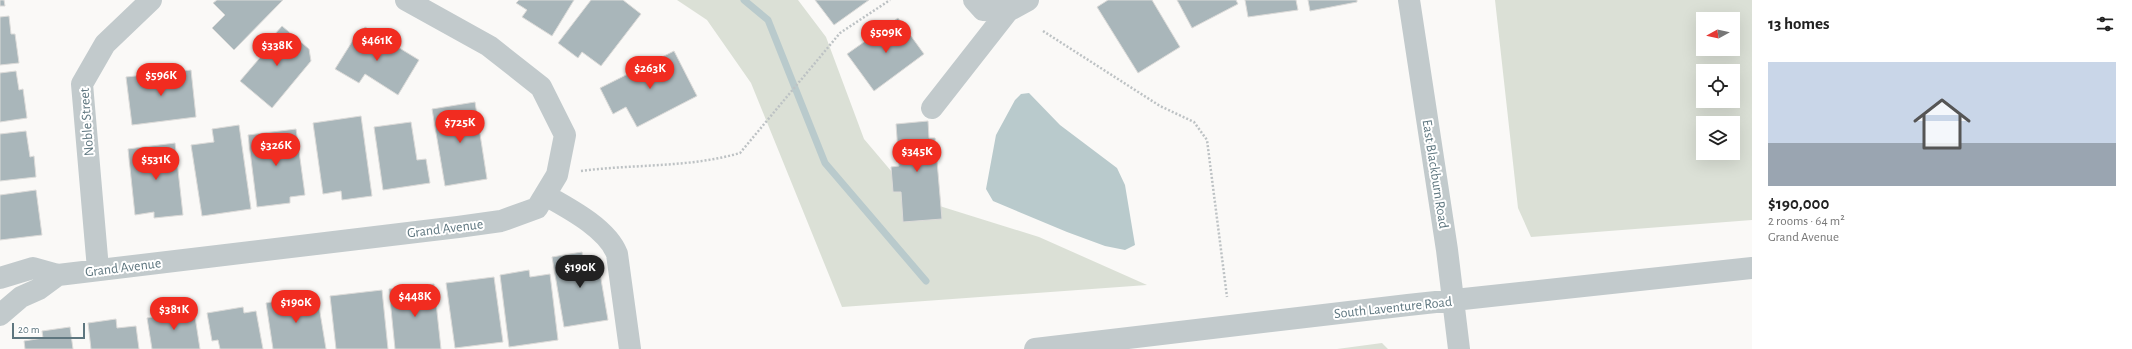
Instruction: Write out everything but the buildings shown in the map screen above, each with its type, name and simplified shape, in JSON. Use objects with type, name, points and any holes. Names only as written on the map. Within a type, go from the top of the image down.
[{"type":"street","name":"Noble Street","points":[[98,269],[82,84],[105,44],[151,0]]},
{"type":"street","name":"Grand Avenue","points":[[0,278],[33,268],[58,275],[501,221],[537,208],[556,175],[565,135],[541,87],[489,46],[406,0]]},
{"type":"street","points":[[974,0],[983,10],[1008,11]]},
{"type":"street","points":[[932,108],[1008,11],[1028,0]]},
{"type":"street","name":"East Blackburn Road","points":[[1409,0],[1454,300],[1459,349]]},
{"type":"street","points":[[545,195],[563,205],[605,234],[614,247],[617,254],[630,349]]},
{"type":"street","name":"South Laventure Road","points":[[1035,349],[1454,300],[1752,268]]},
{"type":"street","name":"Grand Avenue","points":[[0,315],[21,297],[40,289],[58,275]]},
{"type":"path","points":[[578,171],[611,167],[715,160],[740,153],[840,33],[890,0]]},
{"type":"path","points":[[1043,31],[1160,106],[1194,122],[1207,140],[1227,298]]},
{"type":"shaded area","points":[[677,0],[798,0],[826,37],[864,139],[914,198],[1039,237],[1147,285],[842,307],[751,83],[707,20]]},
{"type":"shaded area","points":[[1495,0],[1752,0],[1752,220],[1531,237],[1518,208]]},
{"type":"shaded area","points":[[1029,93],[1060,125],[1117,168],[1125,185],[1135,245],[1125,250],[1105,246],[993,201],[986,189],[996,135],[1015,100],[1021,94]]},
{"type":"shaded area","points":[[1382,343],[1388,349],[1337,349]]},
{"type":"waterway","points":[[744,0],[768,20],[825,163],[926,281]]}]
